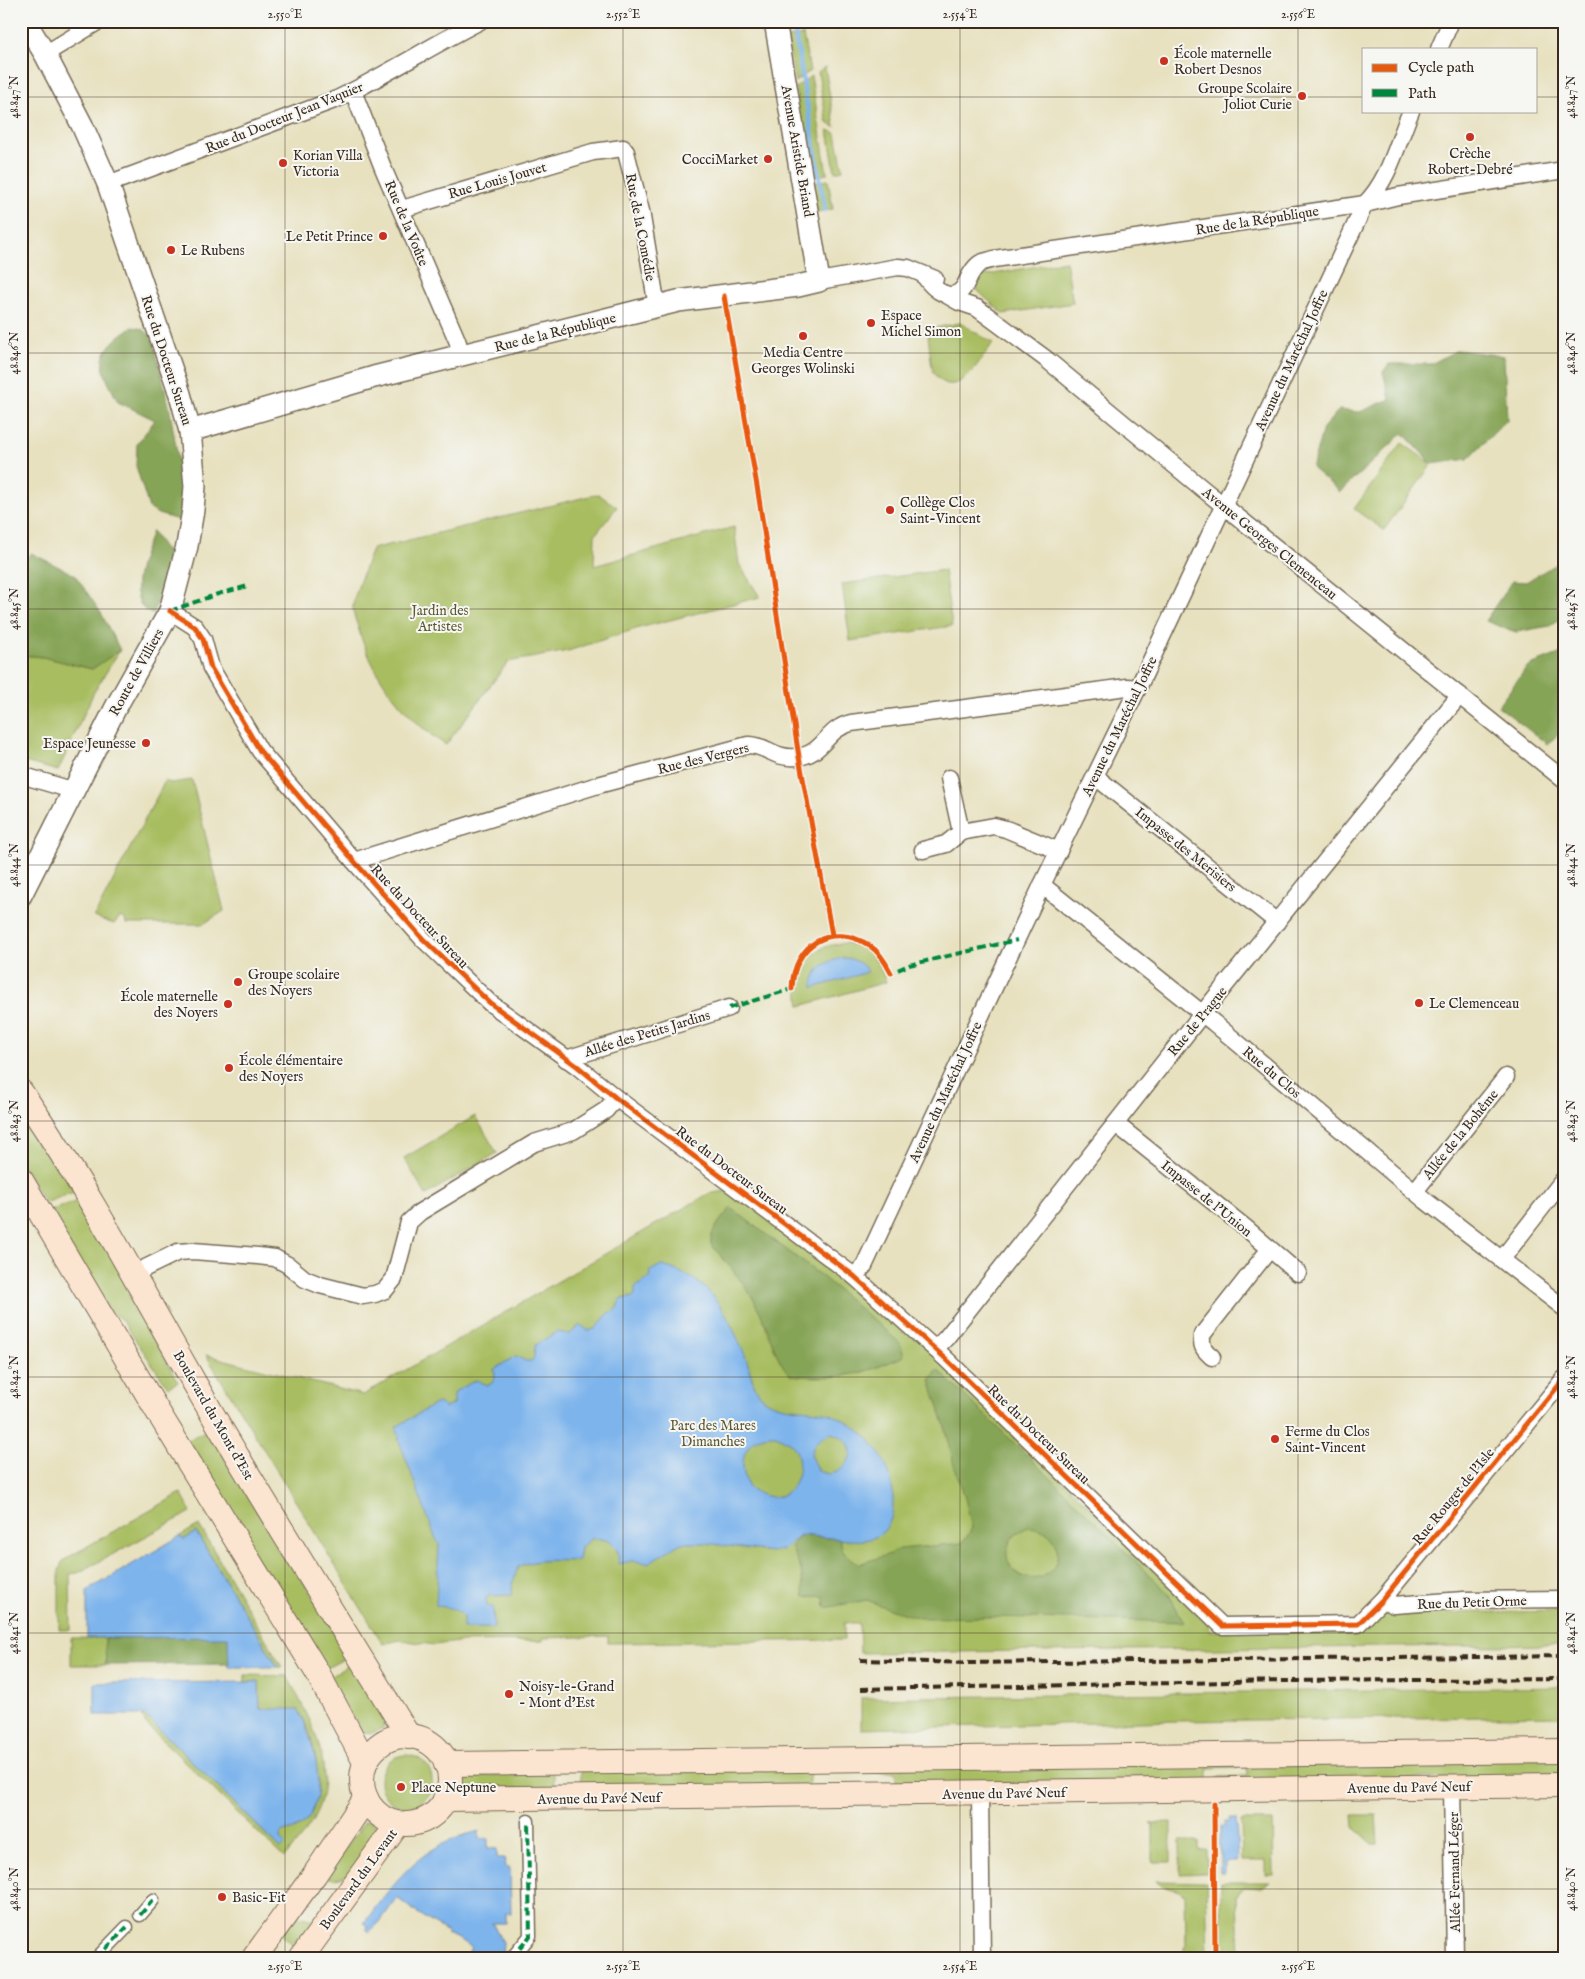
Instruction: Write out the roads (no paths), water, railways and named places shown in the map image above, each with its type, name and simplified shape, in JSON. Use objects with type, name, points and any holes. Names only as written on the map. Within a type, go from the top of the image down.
[{"type":"main road","name":"Boulevard du Mont d'Est","points":[[21,1092],[50,1134],[133,1274],[218,1425],[409,1736]]},
{"type":"main road","points":[[21,1180],[153,1404],[317,1672],[366,1762]]},
{"type":"main road","points":[[409,1736],[429,1743],[442,1755],[446,1764],[449,1782],[445,1800],[430,1817],[419,1822],[398,1824],[385,1819],[373,1810],[362,1786],[362,1774],[366,1762],[373,1751],[383,1742],[409,1736]]},
{"type":"main road","points":[[446,1764],[1564,1751]]},
{"type":"main road","name":"Avenue du Pavé Neuf","points":[[445,1800],[1564,1785]]},
{"type":"main road","points":[[254,1958],[315,1874],[366,1798]]},
{"type":"main road","name":"Boulevard du Levant","points":[[301,1958],[398,1824]]},
{"type":"street","name":"Rue du Docteur Sureau","points":[[25,21],[45,54],[82,125],[108,184],[177,384],[190,431],[194,472],[194,510],[170,611],[195,628],[203,639],[211,668],[260,751],[423,939],[490,1003],[854,1276],[936,1349],[1222,1626],[1358,1624]]},
{"type":"street","points":[[45,54],[99,21]]},
{"type":"street","name":"Rue du Docteur Jean Vaquier","points":[[108,184],[337,99],[480,21]]},
{"type":"street","name":"Avenue Aristide Briand","points":[[775,21],[819,281]]},
{"type":"street","points":[[1439,48],[1451,21]]},
{"type":"street","name":"Rue de la Voûte","points":[[353,91],[383,168],[402,208],[462,355]]},
{"type":"street","name":"Avenue du Maréchal Joffre","points":[[854,1276],[864,1266],[1365,204],[1386,177],[1399,137],[1411,112]]},
{"type":"street","name":"Rue Louis Jouvet","points":[[402,208],[593,152],[623,148]]},
{"type":"street","name":"Rue de la Comédie","points":[[623,148],[626,152],[641,211],[657,307]]},
{"type":"street","name":"Rue de la République","points":[[190,431],[374,377],[697,298],[724,296],[898,267],[908,268],[925,277],[963,288],[970,273],[980,263],[994,260],[1365,204],[1564,170]]},
{"type":"street","points":[[1386,177],[1394,188],[1405,196]]},
{"type":"street","name":"Rue de la République","points":[[925,277],[936,290],[944,294]]},
{"type":"street","points":[[944,294],[954,294],[963,288]]},
{"type":"street","name":"Avenue Georges Clemenceau","points":[[963,288],[975,306],[1046,359],[1564,780]]},
{"type":"street","name":"Avenue Georges Clemenceau","points":[[944,294],[959,302],[975,306]]},
{"type":"street","name":"Route de Villiers","points":[[21,894],[116,707],[170,611]]},
{"type":"street","name":"Rue des Vergers","points":[[354,861],[598,785],[748,745],[759,745],[773,754],[786,758],[799,757],[813,753],[841,726],[852,723],[1127,687],[1138,688]]},
{"type":"street","name":"Rue de Prague","points":[[936,1349],[1202,1014],[1460,695]]},
{"type":"street","points":[[21,775],[74,790]]},
{"type":"street","name":"Impasse des Merisiers","points":[[1096,777],[1277,922]]},
{"type":"street","points":[[949,778],[961,832]]},
{"type":"street","points":[[923,850],[946,844],[961,832],[994,826],[1006,829],[1059,851]]},
{"type":"street","name":"Rue du Clos","points":[[1042,886],[1202,1014],[1415,1191],[1564,1308]]},
{"type":"street","name":"Allée des Petits Jardins","points":[[566,1059],[729,1008]]},
{"type":"street","name":"Allée de la Bohême","points":[[1415,1191],[1506,1077]]},
{"type":"street","points":[[133,1274],[178,1252],[258,1256],[275,1258],[306,1279],[320,1285],[363,1296],[375,1294],[385,1290],[394,1279],[409,1222],[420,1212],[534,1144],[573,1131],[606,1110],[616,1098]]},
{"type":"street","name":"Impasse de l'Union","points":[[1116,1124],[1298,1273]]},
{"type":"street","points":[[1502,1259],[1564,1179]]},
{"type":"street","points":[[1212,1358],[1201,1345],[1202,1336],[1269,1250]]},
{"type":"street","name":"Rue Rouget de l'Isle","points":[[1358,1624],[1382,1600],[1564,1379]]},
{"type":"street","name":"Rue du Petit Orme","points":[[1382,1600],[1394,1605],[1464,1600],[1564,1600]]},
{"type":"street","name":"Allée Fernand Léger","points":[[1452,1787],[1455,1958]]},
{"type":"street","points":[[980,1794],[982,1958]]},
{"type":"street","points":[[512,1958],[530,1936],[528,1821]]},
{"type":"street","points":[[140,1915],[153,1900]]},
{"type":"street","points":[[97,1958],[127,1927]]},
{"type":"water","points":[[843,958],[857,962],[868,972],[813,988],[815,976],[821,967],[831,961]]},
{"type":"water","points":[[663,1266],[689,1276],[708,1290],[729,1320],[761,1396],[777,1405],[833,1415],[846,1421],[867,1438],[876,1448],[889,1472],[893,1499],[890,1521],[879,1535],[864,1540],[800,1535],[784,1549],[772,1552],[705,1543],[681,1543],[648,1563],[632,1561],[618,1564],[617,1552],[612,1544],[603,1539],[591,1539],[580,1548],[578,1561],[539,1561],[518,1567],[511,1595],[489,1596],[486,1598],[487,1606],[493,1607],[494,1628],[463,1628],[463,1616],[460,1613],[451,1608],[436,1606],[439,1544],[398,1438],[400,1437],[396,1427],[435,1404],[439,1403],[445,1408],[454,1404],[454,1394],[456,1391],[476,1380],[488,1385],[492,1383],[495,1377],[494,1369],[516,1356],[526,1361],[531,1361],[534,1357],[535,1345],[557,1332],[570,1334],[580,1325],[588,1330],[595,1329],[609,1313],[615,1311],[621,1299],[633,1297],[635,1287],[651,1277],[649,1272]],"holes":[[[831,1433],[843,1438],[849,1446],[851,1454],[848,1462],[842,1469],[834,1473],[825,1473],[817,1469],[811,1454],[816,1443]],[[776,1435],[787,1441],[795,1449],[799,1464],[795,1480],[786,1493],[771,1497],[759,1494],[749,1488],[744,1474],[743,1460],[745,1453],[754,1441],[764,1436]]]},
{"type":"water","points":[[196,1532],[278,1667],[229,1667],[228,1637],[87,1638],[87,1591],[180,1536],[183,1540]]},
{"type":"water","points":[[259,1682],[260,1709],[298,1709],[309,1735],[317,1768],[318,1785],[316,1800],[311,1814],[300,1827],[281,1833],[280,1838],[286,1844],[281,1849],[145,1715],[95,1715],[95,1683]]},
{"type":"water","points":[[1230,1818],[1236,1818],[1238,1861],[1225,1861],[1225,1873],[1220,1873],[1220,1827],[1225,1827],[1225,1822],[1230,1822]]},
{"type":"water","points":[[479,1831],[479,1839],[488,1839],[488,1848],[497,1849],[497,1858],[505,1858],[506,1868],[510,1868],[511,1913],[506,1913],[506,1923],[492,1923],[503,1942],[502,1958],[478,1958],[469,1951],[471,1947],[461,1940],[446,1934],[448,1932],[397,1898],[379,1923],[369,1932],[365,1929],[368,1926],[364,1923],[388,1891],[412,1865],[425,1854],[441,1845],[458,1837]]},
{"type":"waterway","points":[[793,21],[825,210]]},
{"type":"railway","points":[[860,1660],[967,1663],[1564,1656]]},
{"type":"railway","points":[[861,1689],[1286,1681],[1564,1679]]},
{"type":"place","name":"École maternelle Robert Desnos","points":[[1164,61]]},
{"type":"place","name":"Groupe Scolaire Joliot Curie","points":[[1302,96]]},
{"type":"place","name":"Crèche Robert-Debré","points":[[1470,137]]},
{"type":"place","name":"CocciMarket","points":[[768,159]]},
{"type":"place","name":"Korian Villa Victoria","points":[[283,163]]},
{"type":"place","name":"Le Petit Prince","points":[[383,236]]},
{"type":"place","name":"Le Rubens","points":[[171,250]]},
{"type":"place","name":"Espace Michel Simon","points":[[871,323]]},
{"type":"place","name":"Media Centre Georges Wolinski","points":[[803,336]]},
{"type":"place","name":"Collège Clos Saint-Vincent","points":[[890,510]]},
{"type":"place","name":"Espace Jeunesse","points":[[146,743]]},
{"type":"place","name":"Groupe scolaire des Noyers","points":[[238,982]]},
{"type":"place","name":"Le Clemenceau","points":[[1419,1003]]},
{"type":"place","name":"École maternelle des Noyers","points":[[228,1004]]},
{"type":"place","name":"École élémentaire des Noyers","points":[[229,1068]]},
{"type":"place","name":"Ferme du Clos Saint-Vincent","points":[[1275,1439]]},
{"type":"place","name":"Noisy-le-Grand - Mont d'Est","points":[[509,1694]]},
{"type":"place","name":"Place Neptune","points":[[401,1787]]},
{"type":"place","name":"Basic-Fit","points":[[222,1897]]},
{"type":"park label","name":"Jardin des Artistes","points":[[440,618]]},
{"type":"park label","name":"Parc des Mares Dimanches","points":[[713,1434]]}]
